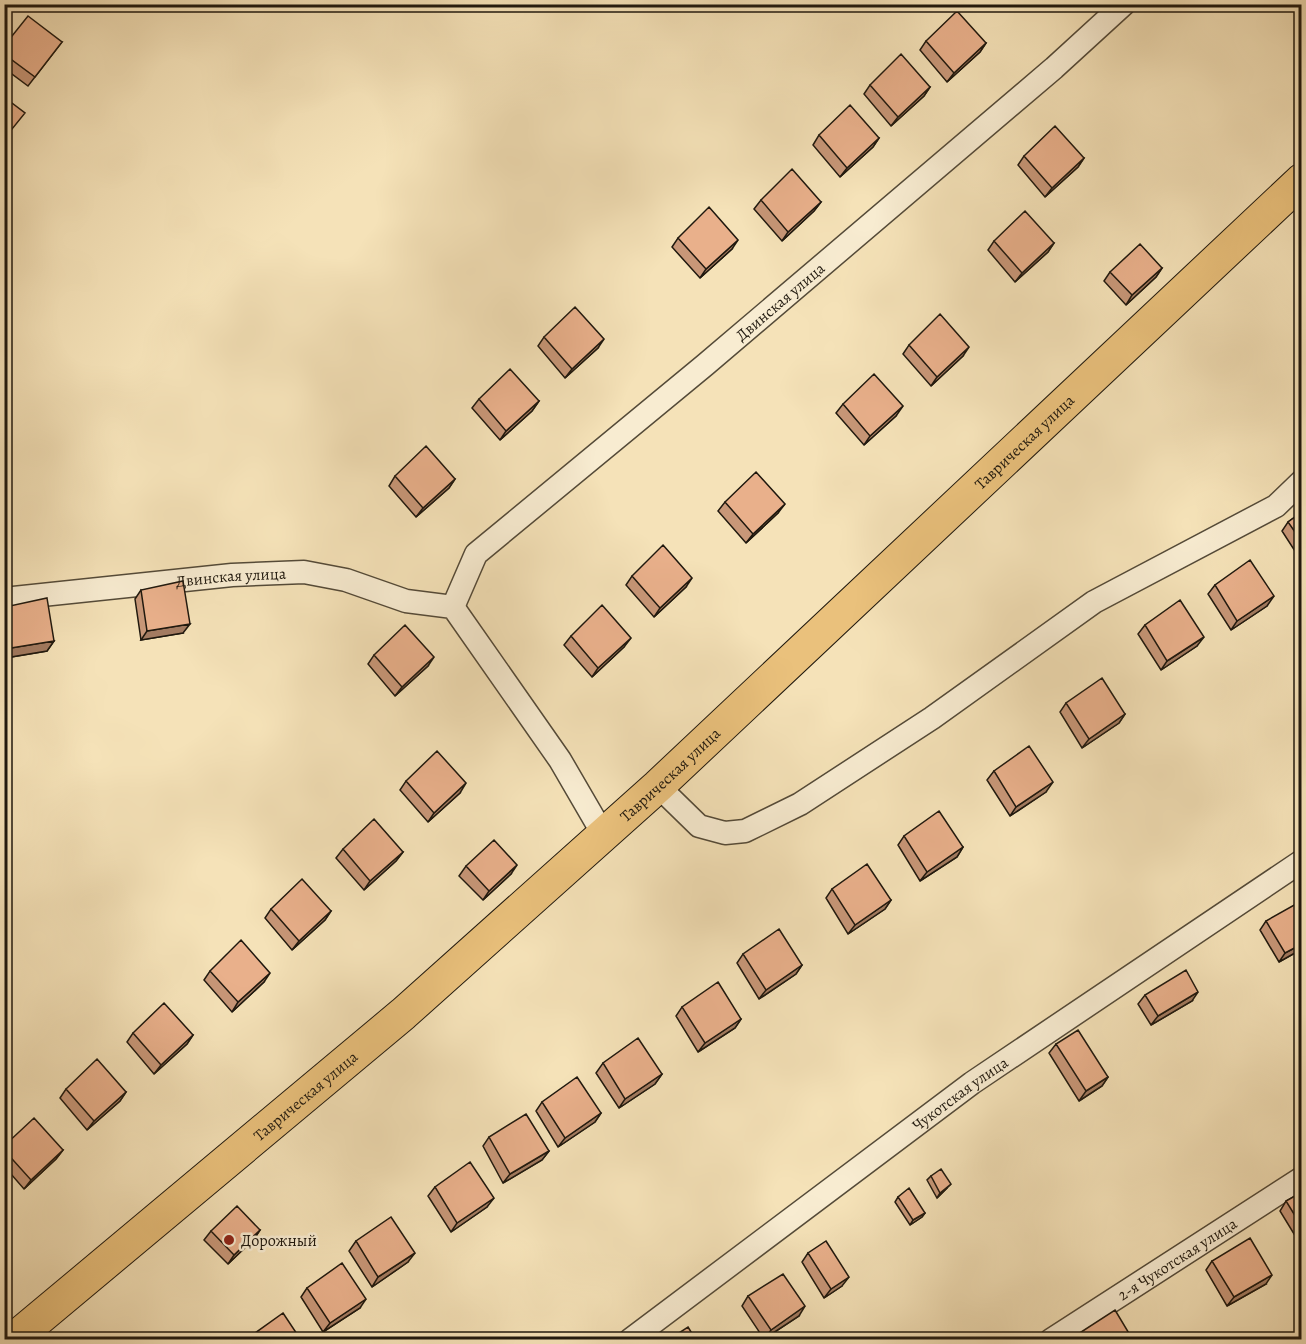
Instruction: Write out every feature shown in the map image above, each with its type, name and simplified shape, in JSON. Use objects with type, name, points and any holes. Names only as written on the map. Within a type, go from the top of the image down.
[{"type":"main road","name":"Таврическая улица","points":[[17,1338],[403,1014],[658,786],[1302,180]]},
{"type":"street","name":"Двинская улица","points":[[4,599],[232,575],[304,572],[346,580],[406,601],[453,607],[476,554],[705,365],[1046,75],[1124,4]]},
{"type":"street","points":[[658,786],[699,826],[725,833],[745,831],[800,804],[932,718],[1094,602],[1276,506],[1302,481]]},
{"type":"street","points":[[453,607],[560,760],[603,834]]},
{"type":"street","name":"Чукотская улица","points":[[630,1340],[972,1083],[1302,861]]},
{"type":"street","name":"2-я Чукотская улица","points":[[1051,1340],[1302,1178]]},
{"type":"building","points":[[957,11],[986,43],[954,73],[926,41]]},
{"type":"building","points":[[28,16],[62,42],[35,77],[4,54],[4,46]]},
{"type":"building","points":[[901,54],[930,87],[898,117],[870,85]]},
{"type":"building","points":[[4,97],[25,113],[4,139]]},
{"type":"building","points":[[850,105],[879,138],[847,168],[819,135]]},
{"type":"building","points":[[1055,126],[1084,158],[1052,188],[1024,156]]},
{"type":"building","points":[[792,169],[821,202],[788,232],[761,200]]},
{"type":"building","points":[[709,207],[738,240],[706,269],[678,238]]},
{"type":"building","points":[[1025,211],[1054,243],[1022,273],[994,241]]},
{"type":"building","points":[[1140,244],[1162,268],[1132,295],[1110,272]]},
{"type":"building","points":[[575,307],[604,339],[572,369],[544,337]]},
{"type":"building","points":[[940,314],[969,347],[937,377],[909,345]]},
{"type":"building","points":[[510,369],[539,401],[506,431],[479,399]]},
{"type":"building","points":[[874,374],[903,406],[870,436],[843,404]]},
{"type":"building","points":[[426,446],[455,479],[423,508],[395,476]]},
{"type":"building","points":[[756,472],[785,504],[753,534],[725,502]]},
{"type":"building","points":[[1302,512],[1302,542],[1288,522]]},
{"type":"building","points":[[663,545],[692,578],[660,608],[632,576]]},
{"type":"building","points":[[1250,560],[1274,596],[1237,621],[1215,585]]},
{"type":"building","points":[[183,581],[190,624],[147,631],[141,590]]},
{"type":"building","points":[[47,598],[54,641],[11,648],[5,607]]},
{"type":"building","points":[[1180,600],[1204,637],[1167,661],[1145,625]]},
{"type":"building","points":[[602,605],[631,638],[598,668],[571,636]]},
{"type":"building","points":[[405,625],[434,657],[402,687],[374,655]]},
{"type":"building","points":[[1102,678],[1125,714],[1089,739],[1066,703]]},
{"type":"building","points":[[1029,746],[1053,782],[1016,807],[994,771]]},
{"type":"building","points":[[437,751],[466,783],[434,813],[406,781]]},
{"type":"building","points":[[939,811],[963,847],[927,872],[904,836]]},
{"type":"building","points":[[374,819],[403,852],[370,881],[343,849]]},
{"type":"building","points":[[494,840],[517,865],[489,891],[466,866]]},
{"type":"building","points":[[867,864],[891,900],[855,925],[832,889]]},
{"type":"building","points":[[302,879],[331,911],[299,941],[271,909]]},
{"type":"building","points":[[1296,904],[1302,913],[1302,944],[1285,953],[1266,921]]},
{"type":"building","points":[[779,929],[802,965],[766,990],[743,954]]},
{"type":"building","points":[[241,940],[270,973],[238,1002],[210,971]]},
{"type":"building","points":[[1186,970],[1198,992],[1158,1016],[1145,995]]},
{"type":"building","points":[[718,982],[741,1019],[705,1043],[682,1007]]},
{"type":"building","points":[[164,1003],[193,1035],[161,1065],[133,1033]]},
{"type":"building","points":[[1078,1030],[1108,1077],[1086,1091],[1056,1044]]},
{"type":"building","points":[[638,1038],[662,1074],[625,1099],[603,1063]]},
{"type":"building","points":[[97,1059],[126,1092],[94,1121],[66,1089]]},
{"type":"building","points":[[577,1077],[601,1113],[565,1138],[542,1102]]},
{"type":"building","points":[[526,1114],[549,1151],[510,1174],[489,1137]]},
{"type":"building","points":[[34,1118],[63,1150],[31,1180],[4,1150],[4,1146]]},
{"type":"building","points":[[470,1162],[494,1198],[457,1223],[435,1187]]},
{"type":"building","points":[[941,1169],[951,1184],[940,1193],[931,1176]]},
{"type":"building","points":[[909,1188],[925,1213],[913,1220],[898,1197]]},
{"type":"building","points":[[1302,1192],[1302,1227],[1286,1201]]},
{"type":"building","name":"Дорожный","points":[[237,1206],[260,1230],[234,1255],[211,1231]]},
{"type":"building","points":[[391,1217],[415,1253],[378,1277],[356,1241]]},
{"type":"building","points":[[1250,1238],[1272,1275],[1234,1297],[1212,1261]]},
{"type":"building","points":[[826,1241],[849,1277],[831,1289],[808,1253]]},
{"type":"building","points":[[342,1263],[366,1299],[330,1323],[307,1288]]},
{"type":"building","points":[[783,1274],[805,1306],[771,1330],[748,1296]]},
{"type":"building","points":[[1115,1310],[1133,1340],[1082,1340],[1078,1334]]},
{"type":"building","points":[[283,1313],[301,1340],[249,1340],[248,1338]]},
{"type":"building","points":[[688,1327],[696,1340],[668,1340]]},
{"type":"place","name":"Дорожный","points":[[229,1240]]}]
